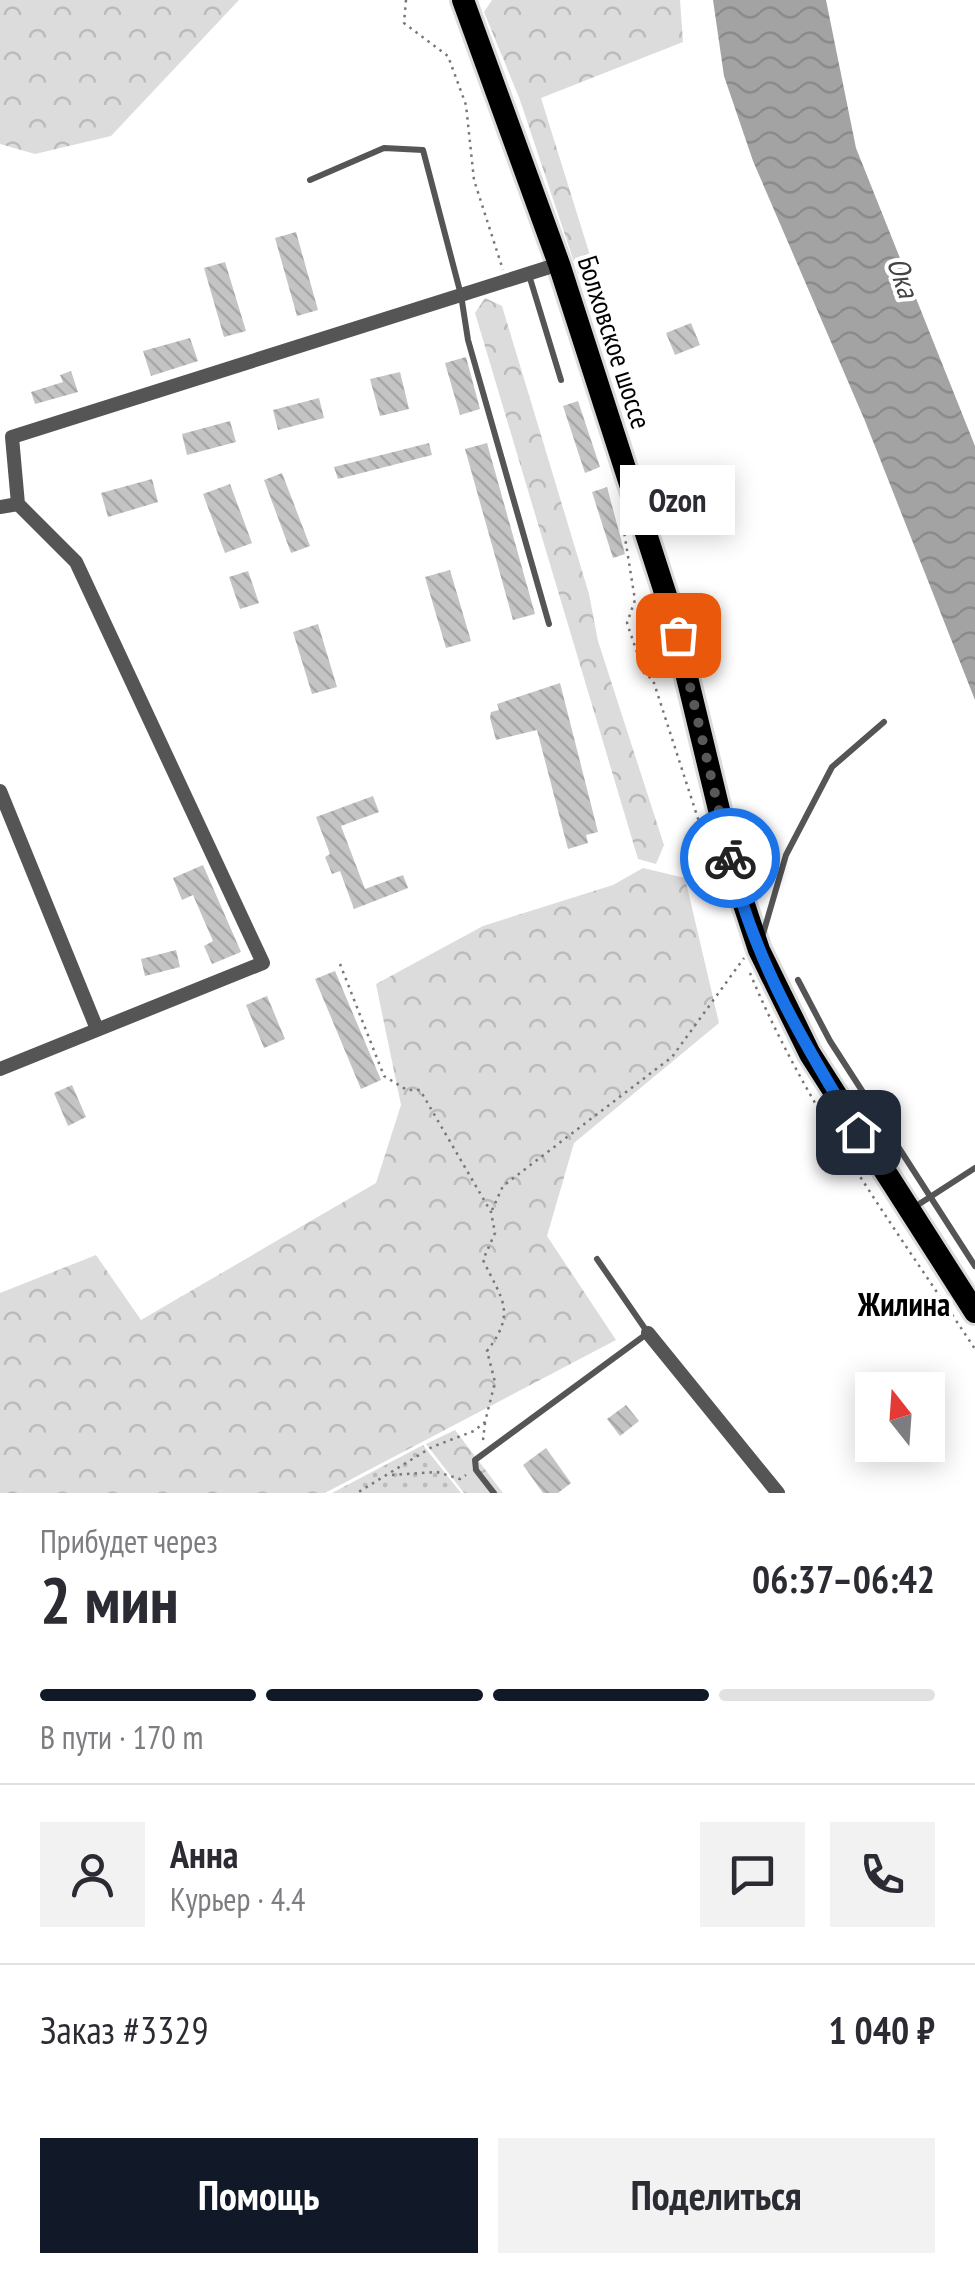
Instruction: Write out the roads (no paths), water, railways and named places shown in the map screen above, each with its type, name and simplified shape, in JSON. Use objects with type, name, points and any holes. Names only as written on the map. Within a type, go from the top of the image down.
[{"type":"main road","name":"Болховское шоссе","points":[[464,0],[559,264],[680,643],[751,954],[820,1047],[858,1132],[975,1312]]},
{"type":"street","points":[[0,1069],[263,963],[76,562],[18,504],[12,437],[559,264]]},
{"type":"street","points":[[0,506],[18,504]]},
{"type":"street","points":[[0,791],[98,1030]]},
{"type":"street","points":[[648,1332],[778,1493]]},
{"type":"lane","points":[[310,180],[384,148],[422,150],[461,295],[468,340],[549,624]]},
{"type":"lane","points":[[528,274],[561,380]]},
{"type":"lane","points":[[751,954],[786,855],[832,768],[884,722]]},
{"type":"lane","points":[[798,980],[820,1047],[879,1118],[974,1261],[948,1272]]},
{"type":"lane","points":[[858,1132],[879,1118]]},
{"type":"lane","points":[[908,1212],[975,1168]]},
{"type":"lane","points":[[492,1490],[476,1470],[475,1460],[648,1332],[598,1258]]},
{"type":"water","name":"Ока","points":[[713,0],[826,0],[856,148],[975,446],[975,700],[865,421],[753,161],[724,76]]},
{"type":"place","name":"Ozon","points":[[678,635]]},
{"type":"district","name":"Жилина","points":[[904,1304]]}]
